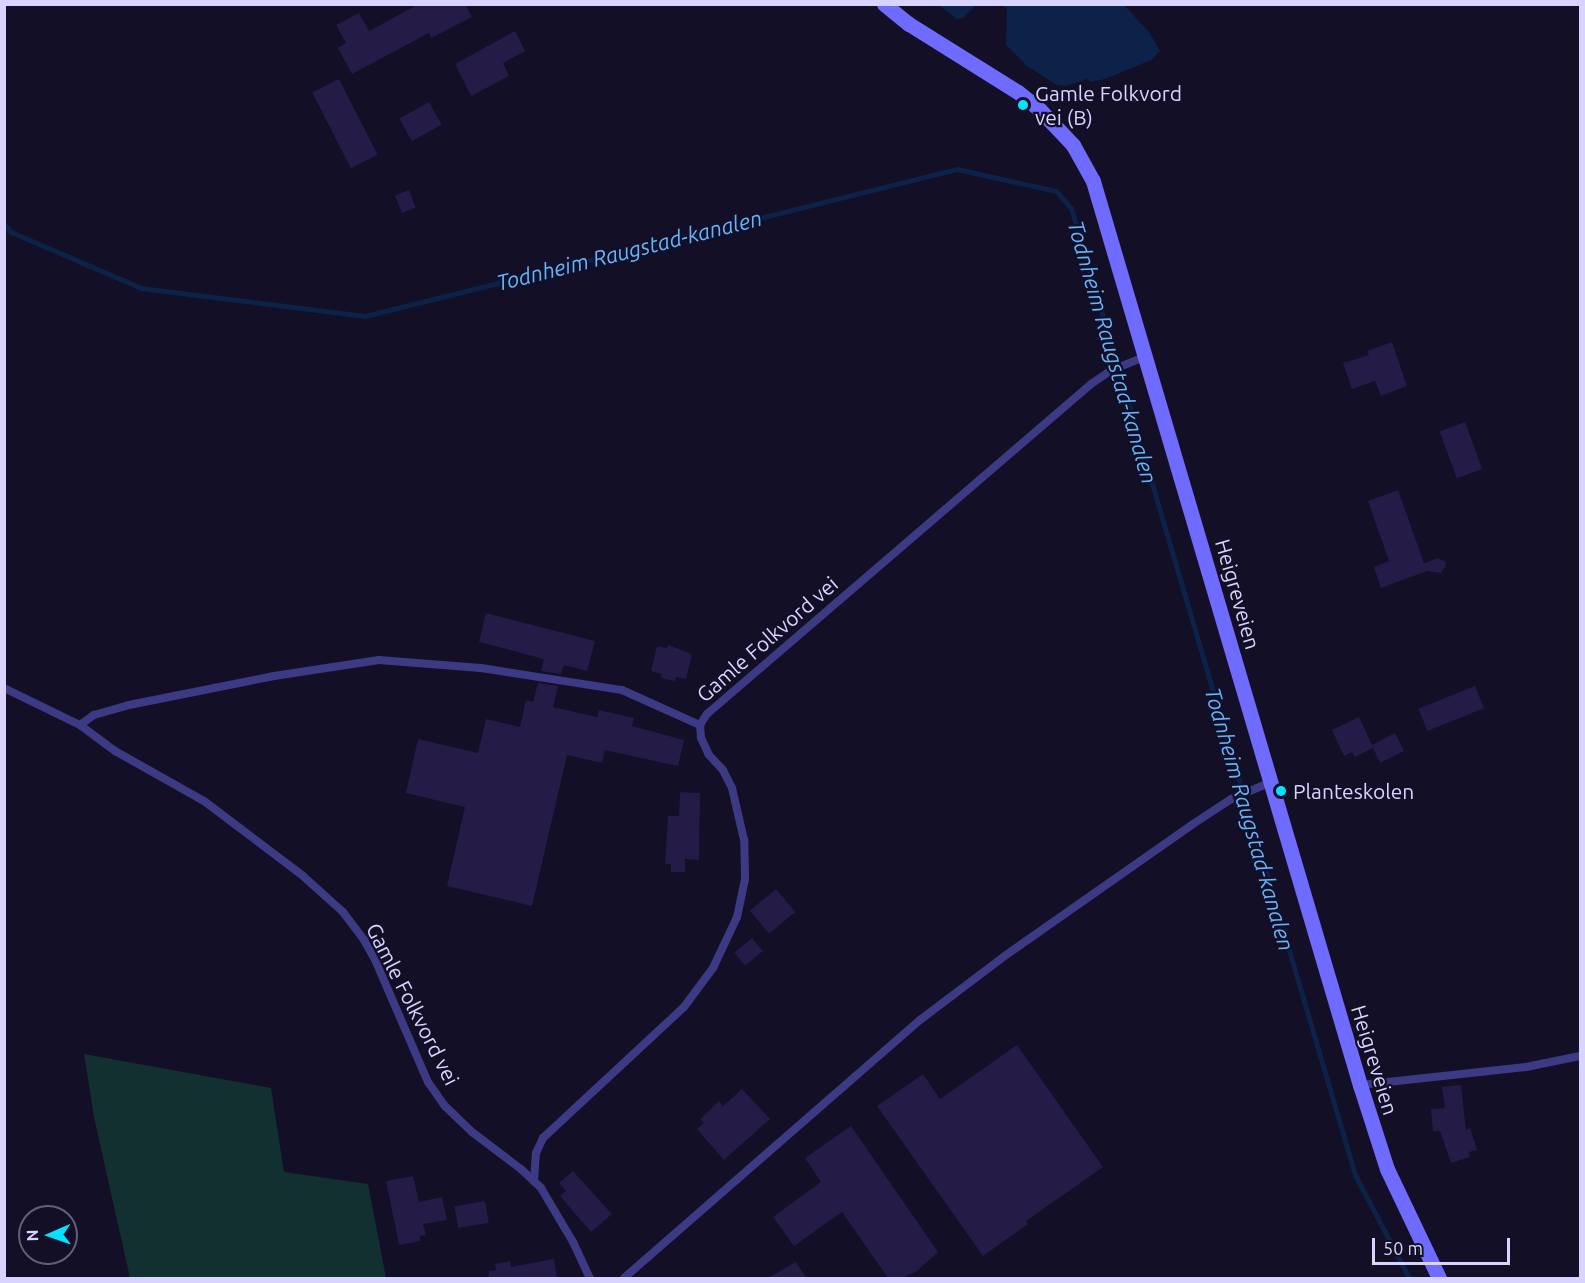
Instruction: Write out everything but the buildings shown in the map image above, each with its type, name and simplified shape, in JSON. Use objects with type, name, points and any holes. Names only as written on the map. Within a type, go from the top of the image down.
[{"type":"main road","name":"Heigreveien","points":[[884,5],[909,24],[1018,92],[1054,122],[1073,145],[1093,181],[1360,1084],[1388,1169],[1439,1278]]},
{"type":"lane","name":"Gamle Folkvord vei","points":[[534,1181],[536,1153],[543,1138],[684,1007],[713,968],[737,917],[745,865],[740,818],[732,788],[723,770],[709,755],[701,738],[700,725],[707,714],[1091,384],[1112,370],[1146,356]]},
{"type":"lane","points":[[80,725],[94,715],[129,705],[285,675],[379,660],[481,668],[622,690],[700,725]]},
{"type":"lane","name":"Gamle Folkvord vei","points":[[4,688],[80,725],[115,751],[211,806],[303,876],[343,912],[364,940],[376,962],[419,1064],[434,1091],[472,1132],[534,1181],[552,1205],[590,1278]]},
{"type":"lane","points":[[624,1278],[920,1020],[1125,870],[1231,799],[1271,782]]},
{"type":"lane","points":[[1360,1084],[1526,1067],[1581,1056]]},
{"type":"green space","points":[[84,1054],[271,1088],[284,1172],[368,1184],[386,1278],[130,1278],[94,1117]]},
{"type":"water","points":[[938,5],[976,5],[963,18],[957,19]]},
{"type":"water","points":[[1003,5],[1124,5],[1149,32],[1160,51],[1151,60],[1105,79],[1091,82],[1087,79],[1066,86],[1057,85],[1027,66],[1006,45],[1007,10]]},
{"type":"waterway","name":"Todnheim Raugstad-kanalen","points":[[4,224],[11,232],[141,288],[365,316],[957,169],[1056,191],[1071,208],[1355,1175],[1409,1278]]},
{"type":"place","name":"Gamle Folkvord vei (B)","points":[[1023,105]]},
{"type":"place","name":"Planteskolen","points":[[1281,791]]}]
